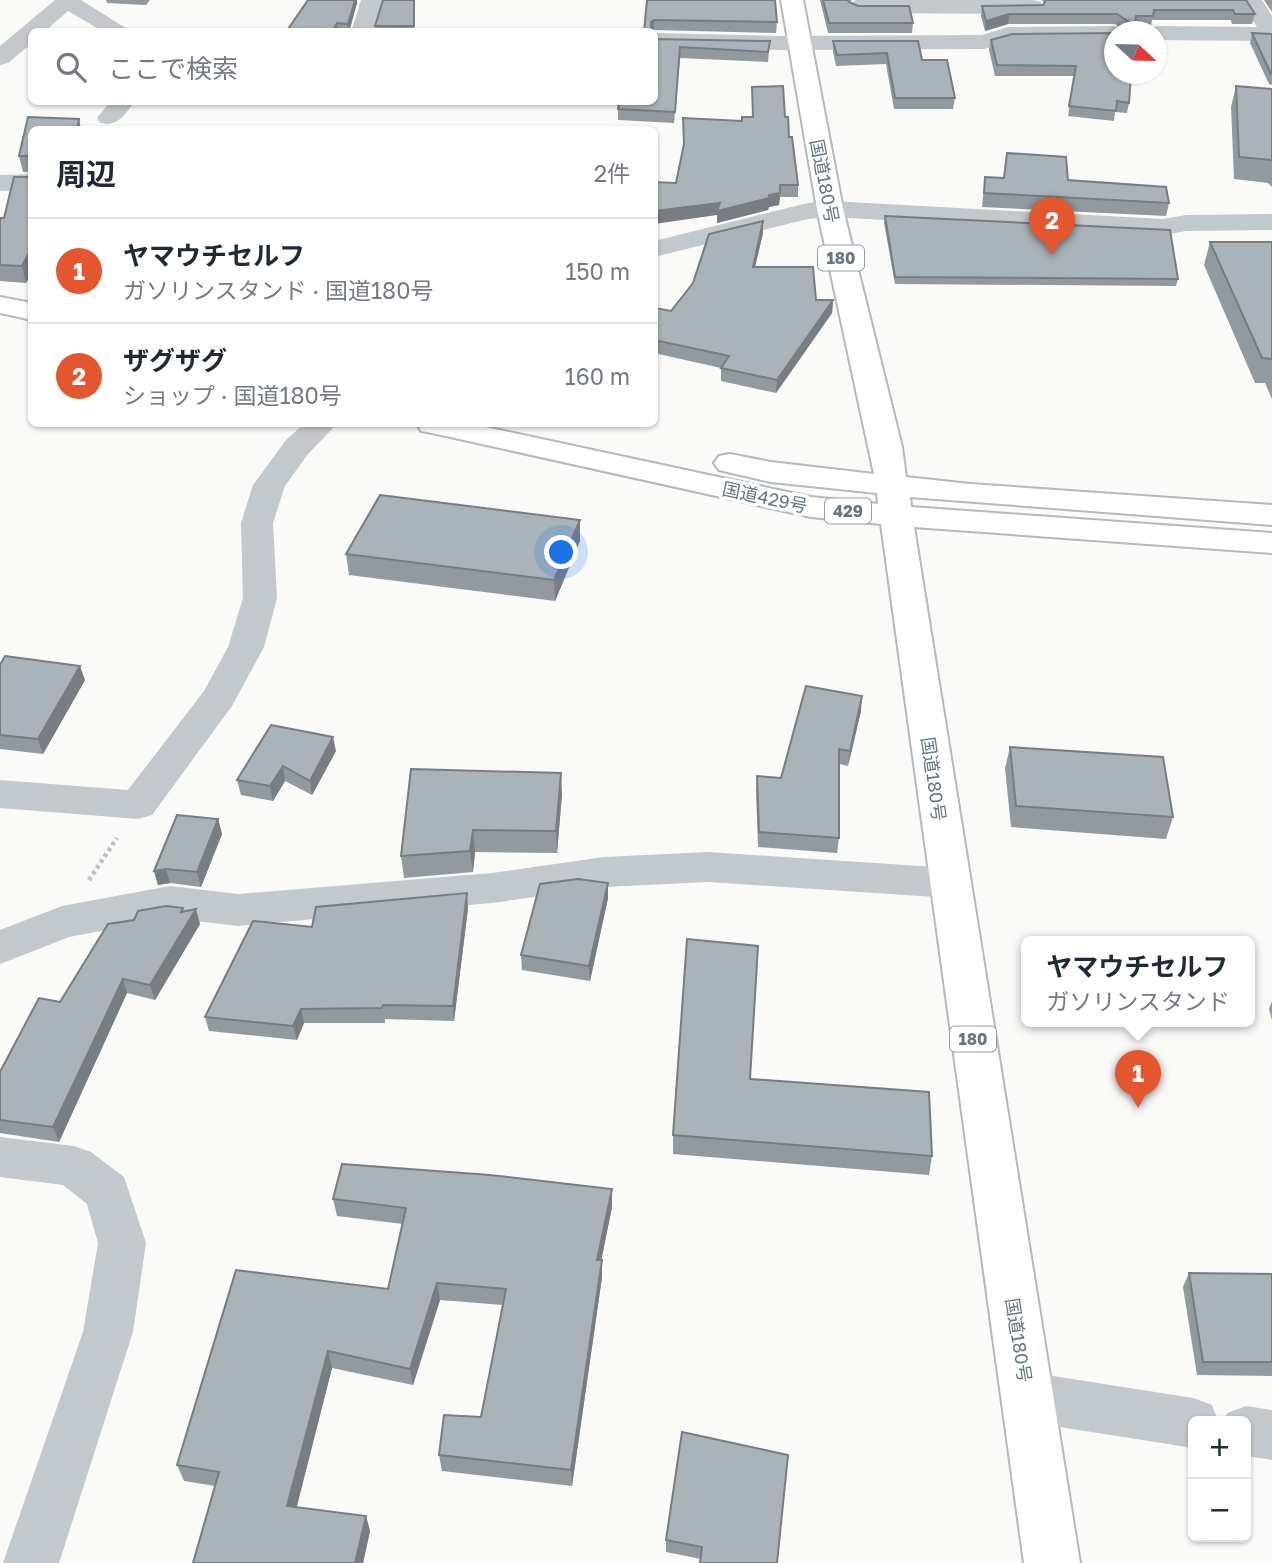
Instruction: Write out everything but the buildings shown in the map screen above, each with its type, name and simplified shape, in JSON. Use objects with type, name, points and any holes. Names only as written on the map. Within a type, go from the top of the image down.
[{"type":"highway","name":"国道180号","points":[[792,0],[830,209],[886,447],[1052,1563]]},
{"type":"highway","points":[[0,305],[28,311]]},
{"type":"highway","points":[[0,332],[28,337]]},
{"type":"highway","name":"国道429号","points":[[446,427],[811,507],[970,494],[1272,515]]},
{"type":"highway","name":"国道429号","points":[[564,427],[893,500],[1272,544]]},
{"type":"street","points":[[35,28],[68,0],[114,28]]},
{"type":"street","points":[[363,28],[372,0]]},
{"type":"street","points":[[1251,0],[1272,34]]},
{"type":"street","points":[[858,6],[1040,5],[1008,34]]},
{"type":"street","points":[[658,40],[984,42],[1008,34],[1104,33]]},
{"type":"street","points":[[1167,33],[1272,34]]},
{"type":"street","points":[[0,58],[28,34]]},
{"type":"street","points":[[0,183],[28,182]]},
{"type":"street","points":[[658,248],[746,229],[808,211],[830,209],[1163,227],[1186,223],[1272,222]]},
{"type":"street","points":[[0,794],[138,806],[219,697],[246,647],[260,598],[257,523],[269,485],[297,447],[319,427]]},
{"type":"street","points":[[0,948],[62,922],[170,902],[238,910],[492,888],[604,872],[708,867],[950,883]]},
{"type":"street","points":[[0,1157],[74,1166],[107,1192],[121,1243],[108,1332],[31,1563]]},
{"type":"street","points":[[1028,1397],[1188,1422]]},
{"type":"street","points":[[1251,1432],[1272,1435]]},
{"type":"path","points":[[62,922],[138,806]]},
{"type":"place","name":"ザグザグ","points":[[1052,255]]},
{"type":"place","name":"ヤマウチセルフ","points":[[1138,1108]]}]
